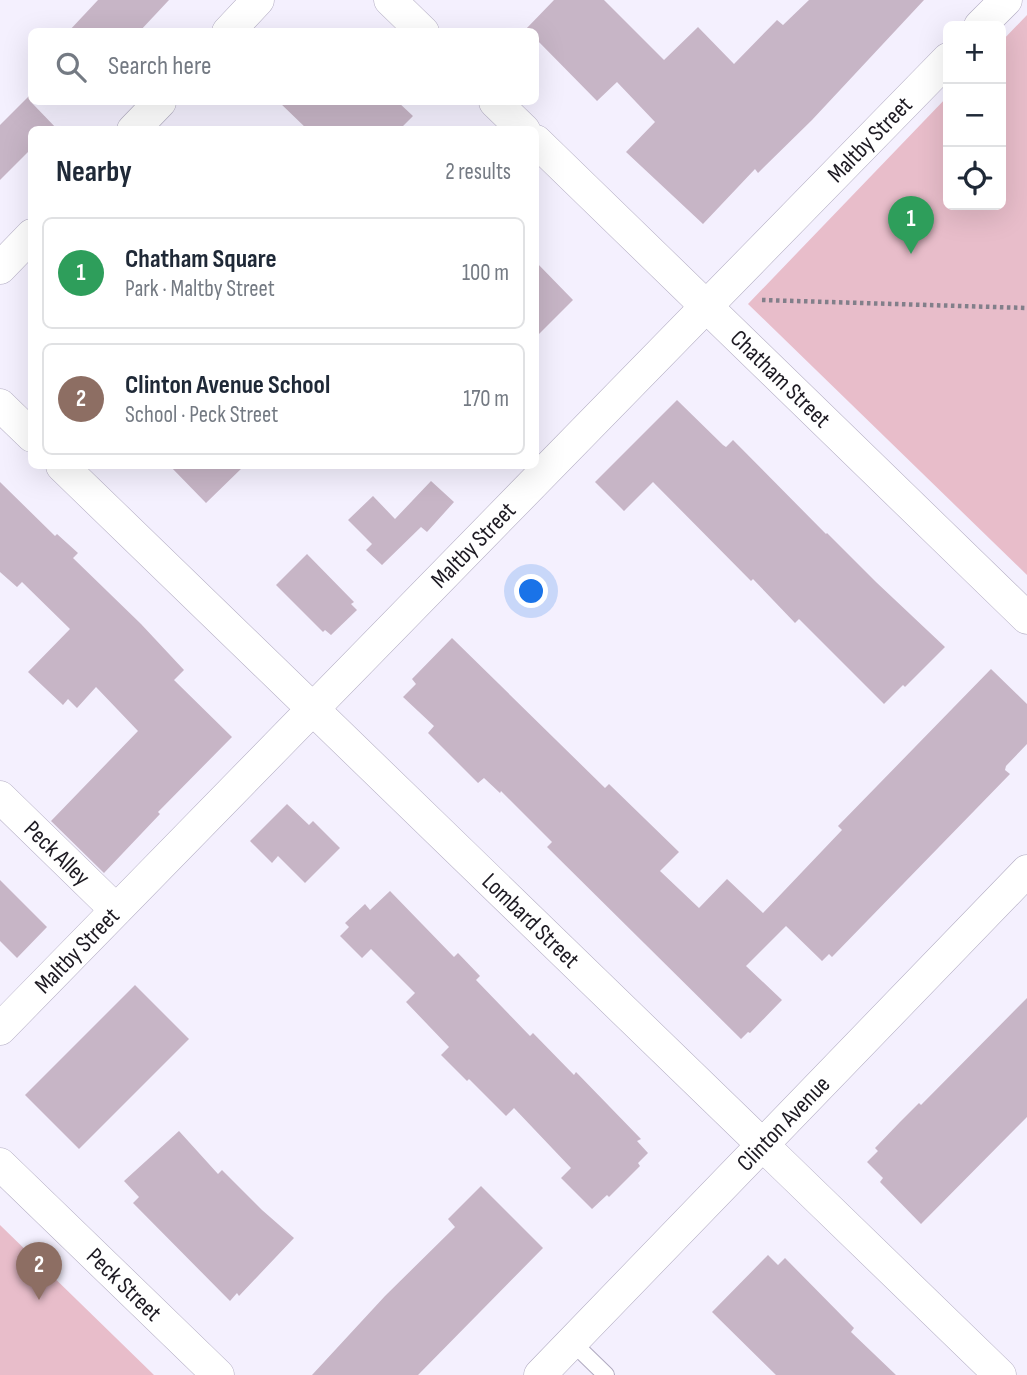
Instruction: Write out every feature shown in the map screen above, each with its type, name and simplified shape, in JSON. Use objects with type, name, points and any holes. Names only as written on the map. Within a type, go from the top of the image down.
[{"type":"street","points":[[232,28],[258,0]]},
{"type":"street","points":[[390,0],[419,28]]},
{"type":"street","points":[[985,21],[1006,0]]},
{"type":"street","name":"Maltby Street","points":[[0,1029],[943,64]]},
{"type":"street","points":[[137,126],[157,105]]},
{"type":"street","points":[[498,105],[520,126]]},
{"type":"street","name":"Chatham Street","points":[[539,144],[1027,618]]},
{"type":"street","points":[[0,268],[28,239]]},
{"type":"street","points":[[0,405],[28,432]]},
{"type":"street","name":"Lombard Street","points":[[65,469],[1000,1375]]},
{"type":"street","name":"Peck Alley","points":[[0,797],[116,910]]},
{"type":"street","name":"Clinton Avenue","points":[[540,1375],[1027,872]]},
{"type":"street","name":"Peck Street","points":[[0,1164],[218,1375]]},
{"type":"lane","points":[[572,1342],[606,1375]]},
{"type":"path","points":[[762,300],[1027,308]]},
{"type":"shaded area","points":[[1027,15],[1027,575],[748,304],[943,101],[943,210],[1006,210],[1006,37]]},
{"type":"shaded area","points":[[0,1225],[154,1375],[0,1375]]},
{"type":"building","points":[[98,0],[169,0],[143,28],[72,28]]},
{"type":"building","points":[[554,0],[604,0],[664,60],[698,27],[734,64],[777,20],[783,25],[809,0],[924,0],[812,120],[758,173],[755,169],[703,224],[626,152],[655,122],[617,82],[597,101],[539,42],[539,28],[527,28]]},
{"type":"building","points":[[28,97],[28,105],[34,105],[54,126],[28,126],[28,152],[0,180],[0,125]]},
{"type":"building","points":[[282,105],[401,105],[413,116],[403,126],[304,126]]},
{"type":"building","points":[[539,265],[573,300],[539,334]]},
{"type":"building","points":[[677,400],[723,445],[726,447],[733,440],[826,534],[945,647],[884,704],[799,619],[795,623],[753,579],[751,581],[653,482],[624,511],[595,482]]},
{"type":"building","points":[[173,469],[241,469],[206,503]]},
{"type":"building","points":[[431,481],[454,502],[427,532],[421,527],[382,565],[366,550],[372,544],[348,520],[373,496],[395,519]]},
{"type":"building","points":[[0,482],[55,536],[57,534],[78,553],[73,558],[184,670],[174,680],[232,737],[158,812],[160,814],[104,873],[51,821],[138,731],[96,687],[77,708],[68,699],[63,705],[28,672],[70,629],[22,582],[17,587],[0,572]]},
{"type":"building","points":[[307,554],[354,602],[351,604],[357,610],[331,635],[325,630],[323,632],[276,585]]},
{"type":"building","points":[[452,638],[605,788],[609,784],[679,852],[660,871],[699,908],[727,879],[763,913],[842,830],[838,826],[991,669],[1027,704],[1027,744],[1006,766],[1005,770],[1010,774],[832,957],[829,954],[822,961],[786,926],[746,966],[782,1000],[741,1039],[547,847],[552,842],[501,791],[500,793],[484,778],[478,783],[428,733],[434,726],[403,697],[416,684],[412,679]]},
{"type":"building","points":[[287,804],[309,825],[313,821],[340,848],[305,883],[278,856],[272,863],[250,841]]},
{"type":"building","points":[[0,880],[47,927],[17,958],[0,941]]},
{"type":"building","points":[[390,891],[454,957],[458,953],[480,976],[476,980],[530,1036],[533,1033],[574,1075],[576,1072],[641,1139],[637,1141],[648,1153],[638,1163],[640,1166],[609,1197],[607,1195],[592,1209],[561,1178],[571,1168],[514,1108],[506,1116],[441,1055],[449,1047],[406,1002],[415,993],[371,949],[362,958],[340,936],[349,927],[345,923],[365,904],[370,910]]},
{"type":"building","points":[[135,985],[189,1039],[79,1149],[25,1095]]},
{"type":"building","points":[[1027,998],[1027,1117],[921,1224],[880,1182],[883,1178],[867,1162],[878,1151],[875,1148],[900,1122],[919,1103],[921,1105]]},
{"type":"building","points":[[179,1131],[218,1174],[222,1170],[294,1238],[239,1296],[237,1293],[230,1301],[133,1203],[139,1197],[124,1181]]},
{"type":"building","points":[[481,1186],[543,1248],[418,1375],[312,1375],[385,1296],[455,1227],[448,1219]]},
{"type":"building","points":[[768,1255],[778,1265],[785,1258],[854,1328],[851,1332],[896,1375],[776,1375],[712,1312]]},
{"type":"place","name":"Chatham Square","points":[[911,254]]},
{"type":"place","name":"Clinton Avenue School","points":[[39,1300]]}]
